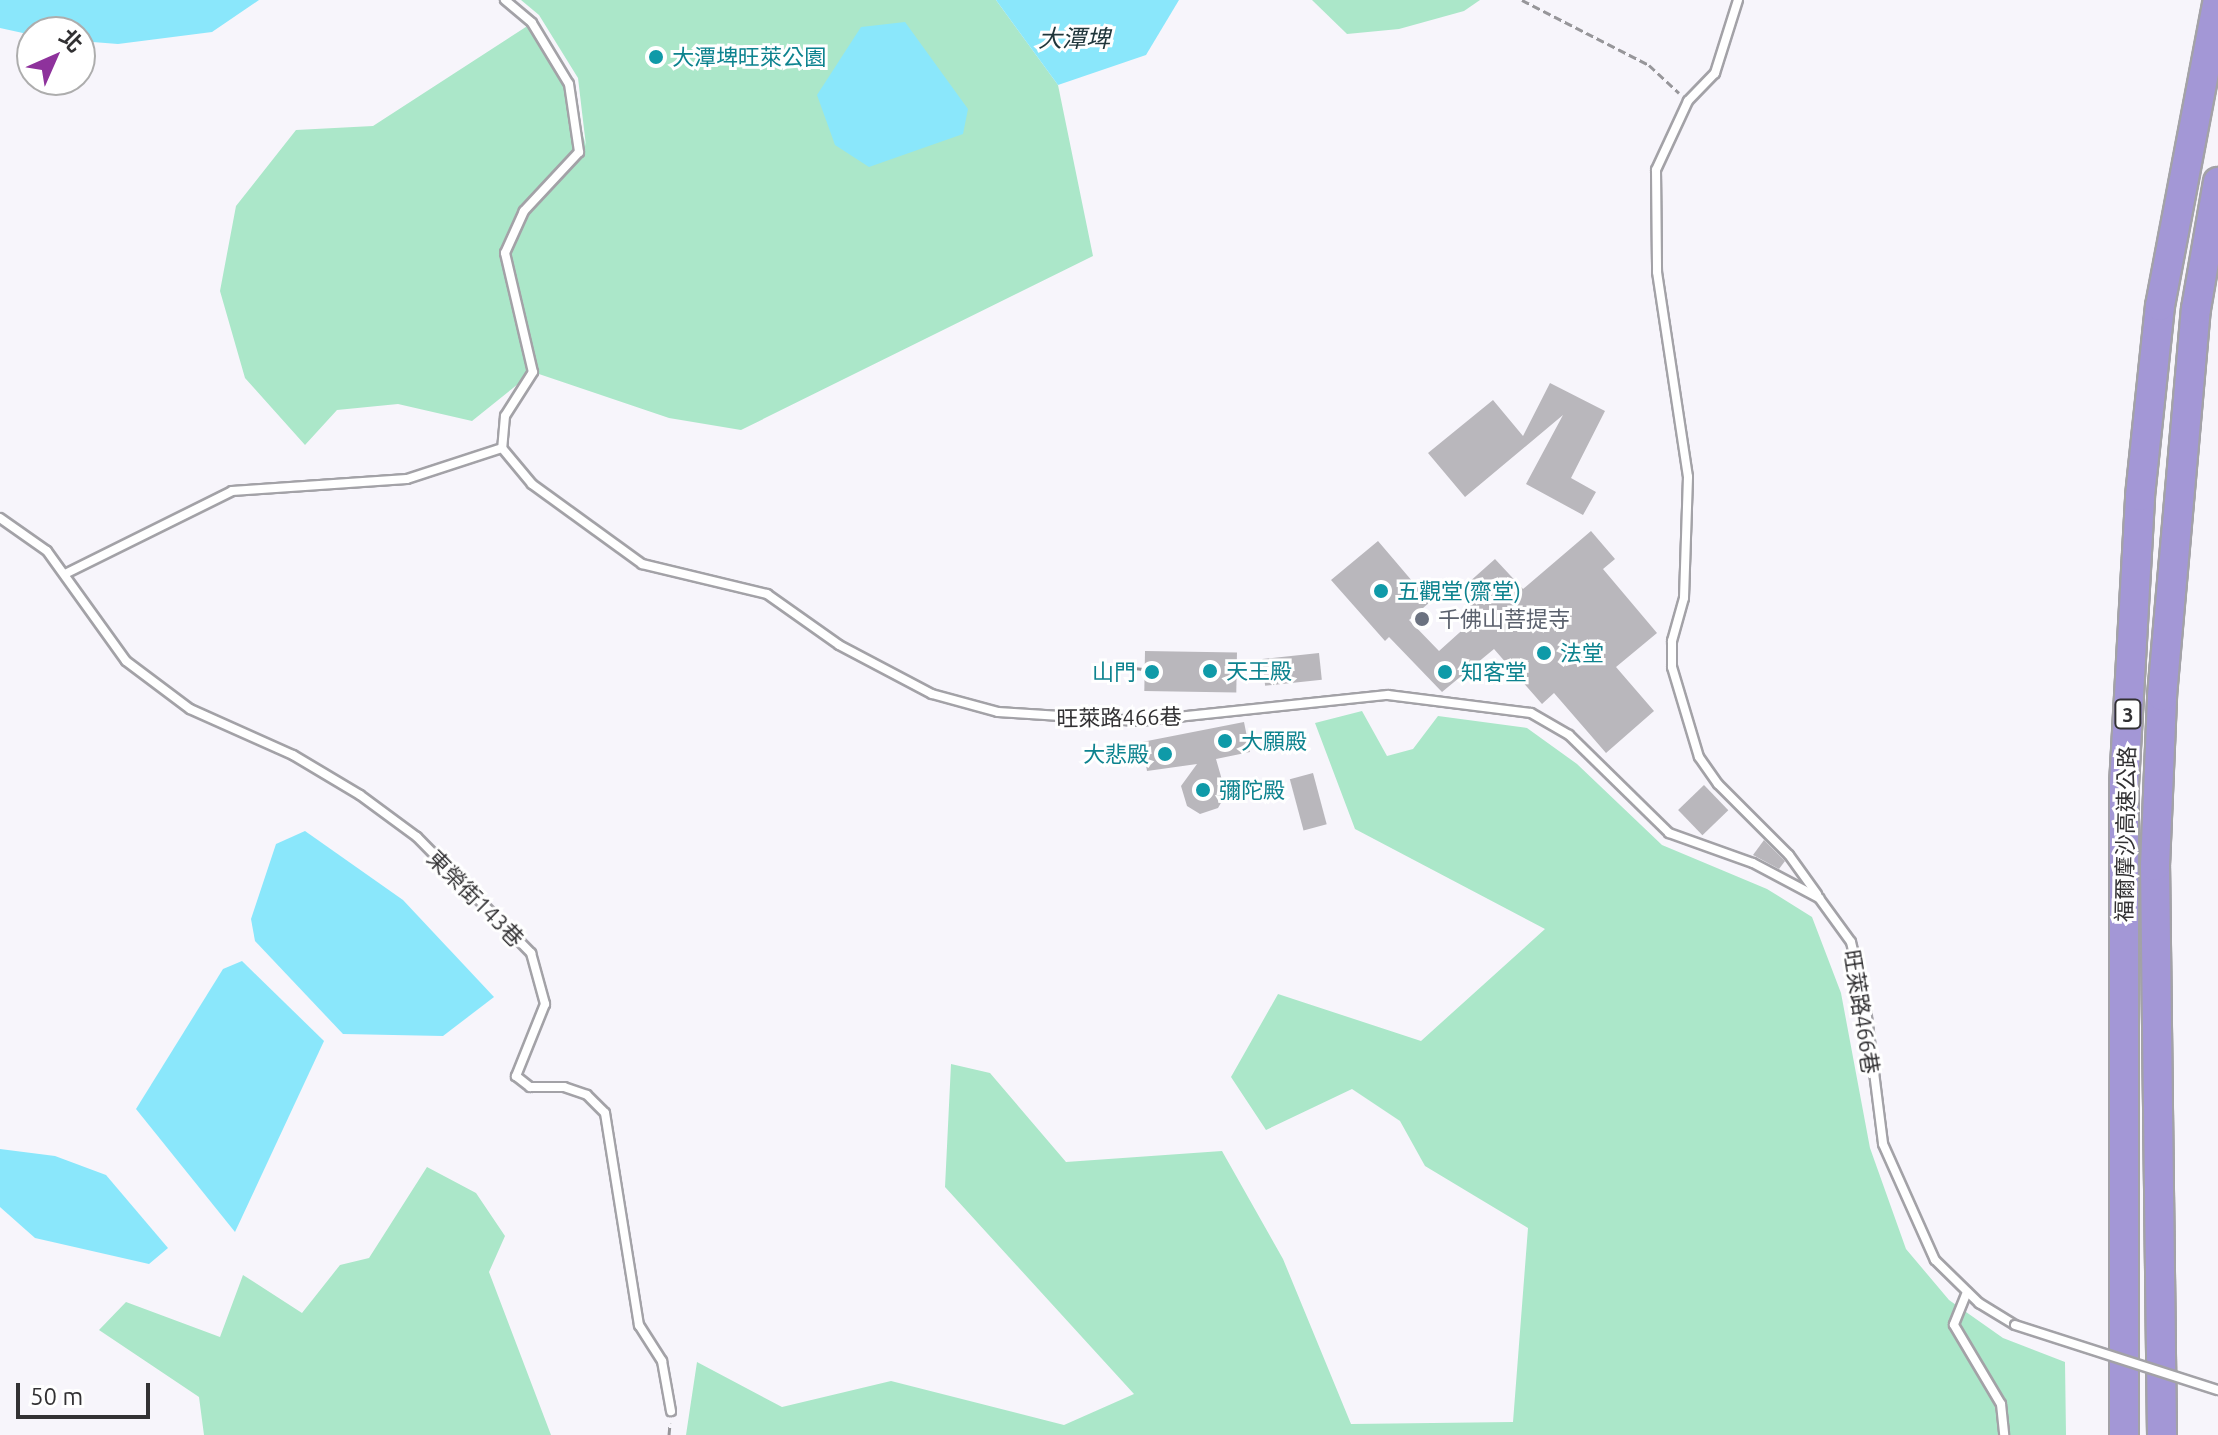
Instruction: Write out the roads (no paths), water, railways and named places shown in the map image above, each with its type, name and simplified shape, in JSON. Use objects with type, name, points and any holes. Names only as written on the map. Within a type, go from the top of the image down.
[{"type":"highway","name":"福爾摩沙高速公路","points":[[2124,1435],[2124,785],[2139,512],[2160,306],[2218,0]]},
{"type":"highway","name":"福爾摩沙高速公路","points":[[2162,1435],[2155,881],[2162,711],[2196,309],[2218,182]]},
{"type":"lane","points":[[65,574],[232,491],[407,479],[502,448],[505,416],[533,372],[505,253],[524,211],[579,152],[569,84],[532,23],[505,0]]},
{"type":"lane","points":[[1738,0],[1715,73],[1688,101],[1656,170],[1657,272],[1688,477],[1684,598],[1672,641],[1672,667],[1699,757],[1718,784],[1789,855],[1819,898]]},
{"type":"lane","name":"旺萊路466巷","points":[[502,448],[532,484],[642,564],[767,594],[839,645],[932,694],[1049,719],[1139,721],[1388,695],[1531,713],[1569,735],[1669,833],[1753,863],[1819,898],[1851,942],[1865,1001],[1883,1144],[1935,1260],[1967,1292],[2015,1325],[2218,1390]]},
{"type":"lane","name":"東榮街143巷","points":[[0,518],[47,551],[126,661],[190,709],[293,755],[360,795],[417,837],[531,953],[545,1004],[516,1076],[530,1087],[564,1087],[587,1095],[605,1113],[639,1325],[662,1361],[671,1411]]},
{"type":"lane","points":[[1967,1292],[1954,1325],[2001,1404],[2004,1435]]},
{"type":"water","points":[[0,0],[259,0],[212,32],[118,44],[96,42],[96,16],[16,16],[16,32],[0,28]]},
{"type":"water","name":"大潭埤","points":[[996,0],[1179,0],[1146,55],[1058,85]]},
{"type":"water","points":[[905,22],[968,109],[963,134],[869,167],[835,145],[817,95],[861,27]]},
{"type":"water","points":[[305,831],[403,900],[494,997],[443,1036],[343,1034],[255,941],[251,919],[276,844]]},
{"type":"water","points":[[242,961],[324,1041],[235,1232],[136,1109],[223,969]]},
{"type":"water","points":[[0,1149],[55,1156],[106,1175],[168,1248],[149,1264],[35,1238],[0,1207]]},
{"type":"place","name":"大潭埤旺萊公園","points":[[656,57]]},
{"type":"place","name":"五觀堂(齋堂)","points":[[1381,591]]},
{"type":"place","name":"千佛山菩提寺","points":[[1422,619]]},
{"type":"place","name":"法堂","points":[[1544,653]]},
{"type":"place","name":"天王殿","points":[[1210,671]]},
{"type":"place","name":"山門","points":[[1152,672]]},
{"type":"place","name":"知客堂","points":[[1445,672]]},
{"type":"place","name":"大願殿","points":[[1225,741]]},
{"type":"place","name":"大悲殿","points":[[1165,754]]},
{"type":"place","name":"彌陀殿","points":[[1203,790]]}]
